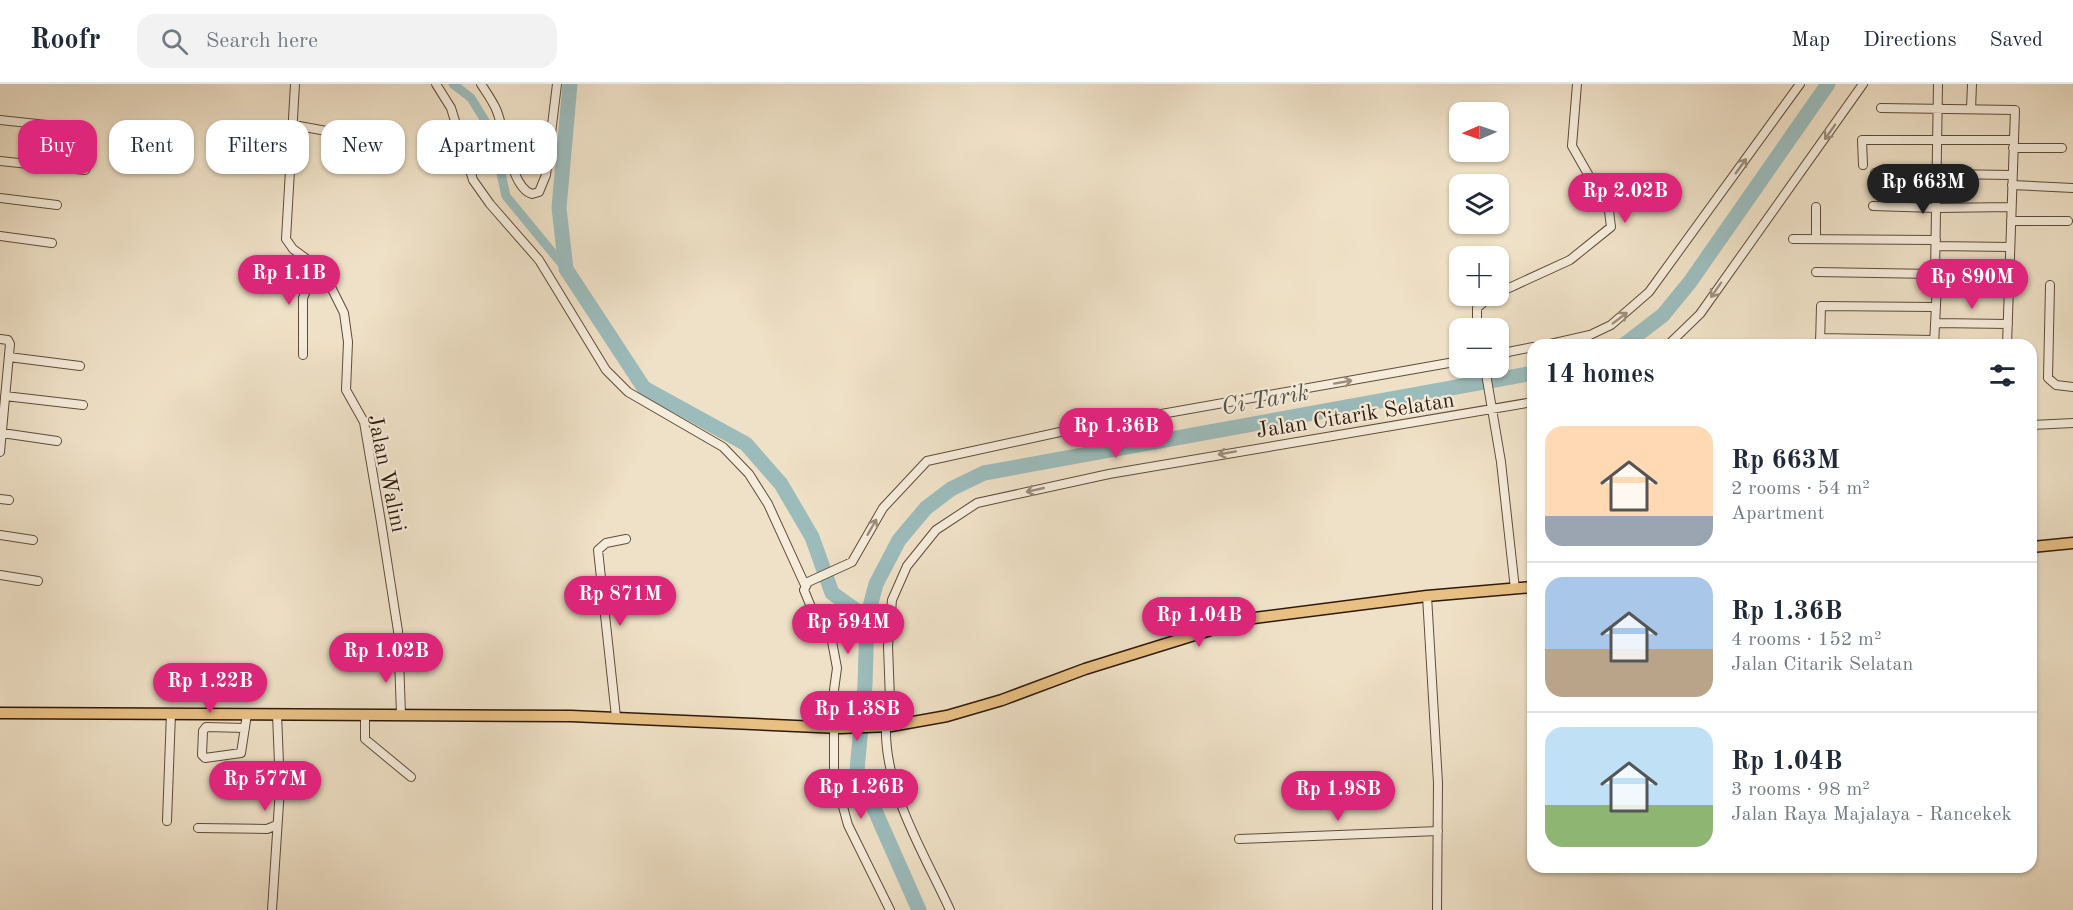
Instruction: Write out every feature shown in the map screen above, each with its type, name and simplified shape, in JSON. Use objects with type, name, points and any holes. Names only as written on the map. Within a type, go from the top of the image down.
[{"type":"main road","points":[[2037,546],[2073,543]]},
{"type":"main road","points":[[0,713],[616,717],[836,728],[889,726],[948,716],[992,703],[1084,669],[1246,619],[1427,596],[1527,588]]},
{"type":"street","name":"Jalan Walini","points":[[294,120],[296,84]]},
{"type":"street","points":[[436,84],[451,108],[473,180],[490,204],[539,260],[606,370],[628,392],[723,447],[749,474],[768,504],[807,583],[806,598],[831,636],[837,668],[834,774],[848,825],[890,910]]},
{"type":"street","points":[[481,84],[496,109],[516,175],[523,190],[532,194],[539,192],[546,175],[557,84]]},
{"type":"street","points":[[1509,288],[1570,260],[1611,227],[1609,211],[1572,146],[1577,84]]},
{"type":"street","points":[[1575,339],[1590,336],[1625,315],[1649,292],[1800,84]]},
{"type":"street","points":[[1674,339],[1700,314],[1863,84]]},
{"type":"street","points":[[1933,339],[1937,285],[1935,274],[1939,141],[1938,84]]},
{"type":"street","points":[[1971,109],[1972,84]]},
{"type":"street","points":[[1881,108],[2014,110],[2007,339]]},
{"type":"street","points":[[0,120],[84,129],[91,136],[88,165],[85,170],[0,161]]},
{"type":"street","points":[[1863,165],[1862,140],[1939,141],[2062,148]]},
{"type":"street","points":[[1875,173],[1937,174],[2073,188]]},
{"type":"street","name":"Jalan Walini","points":[[291,174],[286,239],[293,249],[316,266],[340,303],[347,324],[346,390],[364,422],[398,632],[401,714]]},
{"type":"street","points":[[0,198],[57,205]]},
{"type":"street","points":[[1873,206],[2012,207]]},
{"type":"street","points":[[1816,207],[1816,239]]},
{"type":"street","points":[[2011,221],[2068,221]]},
{"type":"street","points":[[0,236],[52,243]]},
{"type":"street","points":[[1793,239],[2010,247]]},
{"type":"street","points":[[303,355],[303,298],[316,266]]},
{"type":"street","points":[[1816,272],[1935,274]]},
{"type":"street","points":[[1937,285],[2009,285]]},
{"type":"street","points":[[2050,285],[2048,378],[2056,384],[2073,387]]},
{"type":"street","points":[[1820,339],[1821,306],[1934,307]]},
{"type":"street","points":[[1936,322],[2008,324]]},
{"type":"street","points":[[0,339],[8,340],[10,344],[0,452]]},
{"type":"street","points":[[1509,352],[1527,349]]},
{"type":"street","points":[[9,357],[80,366]]},
{"type":"street","points":[[807,583],[852,562],[883,508],[927,461],[1060,432],[1449,363]]},
{"type":"street","points":[[1487,378],[1515,589]]},
{"type":"street","points":[[5,396],[83,405]]},
{"type":"street","name":"Jalan Citarik Selatan","points":[[950,910],[900,798],[891,769],[889,726],[888,646],[892,600],[907,566],[936,530],[977,503],[1120,472],[1527,403]]},
{"type":"street","points":[[2037,425],[2073,423]]},
{"type":"street","points":[[2,433],[57,441]]},
{"type":"street","points":[[0,536],[33,540]]},
{"type":"street","points":[[616,717],[598,549],[606,543],[626,539]]},
{"type":"street","points":[[0,575],[38,581]]},
{"type":"street","points":[[1427,596],[1438,783],[1437,910]]},
{"type":"street","points":[[167,821],[171,713]]},
{"type":"street","points":[[245,728],[206,727],[202,731],[202,755],[205,758],[238,755],[242,750],[245,728],[246,714]]},
{"type":"street","points":[[272,910],[280,764],[277,714]]},
{"type":"street","points":[[365,715],[365,739],[411,777]]},
{"type":"street","points":[[198,828],[267,829],[277,825]]},
{"type":"street","points":[[1239,839],[1438,831]]},
{"type":"waterway","points":[[453,84],[471,98],[492,132],[506,196],[566,269]]},
{"type":"waterway","points":[[570,84],[559,208],[566,269],[644,388],[746,444],[781,484],[812,537],[832,593],[867,618]]},
{"type":"waterway","name":"Ci Tarik","points":[[1632,339],[1663,315],[1690,282],[1828,84]]},
{"type":"waterway","name":"Ci Tarik","points":[[919,910],[857,770],[865,685],[867,618],[876,584],[899,540],[926,508],[951,489],[984,473],[1527,374]]}]
